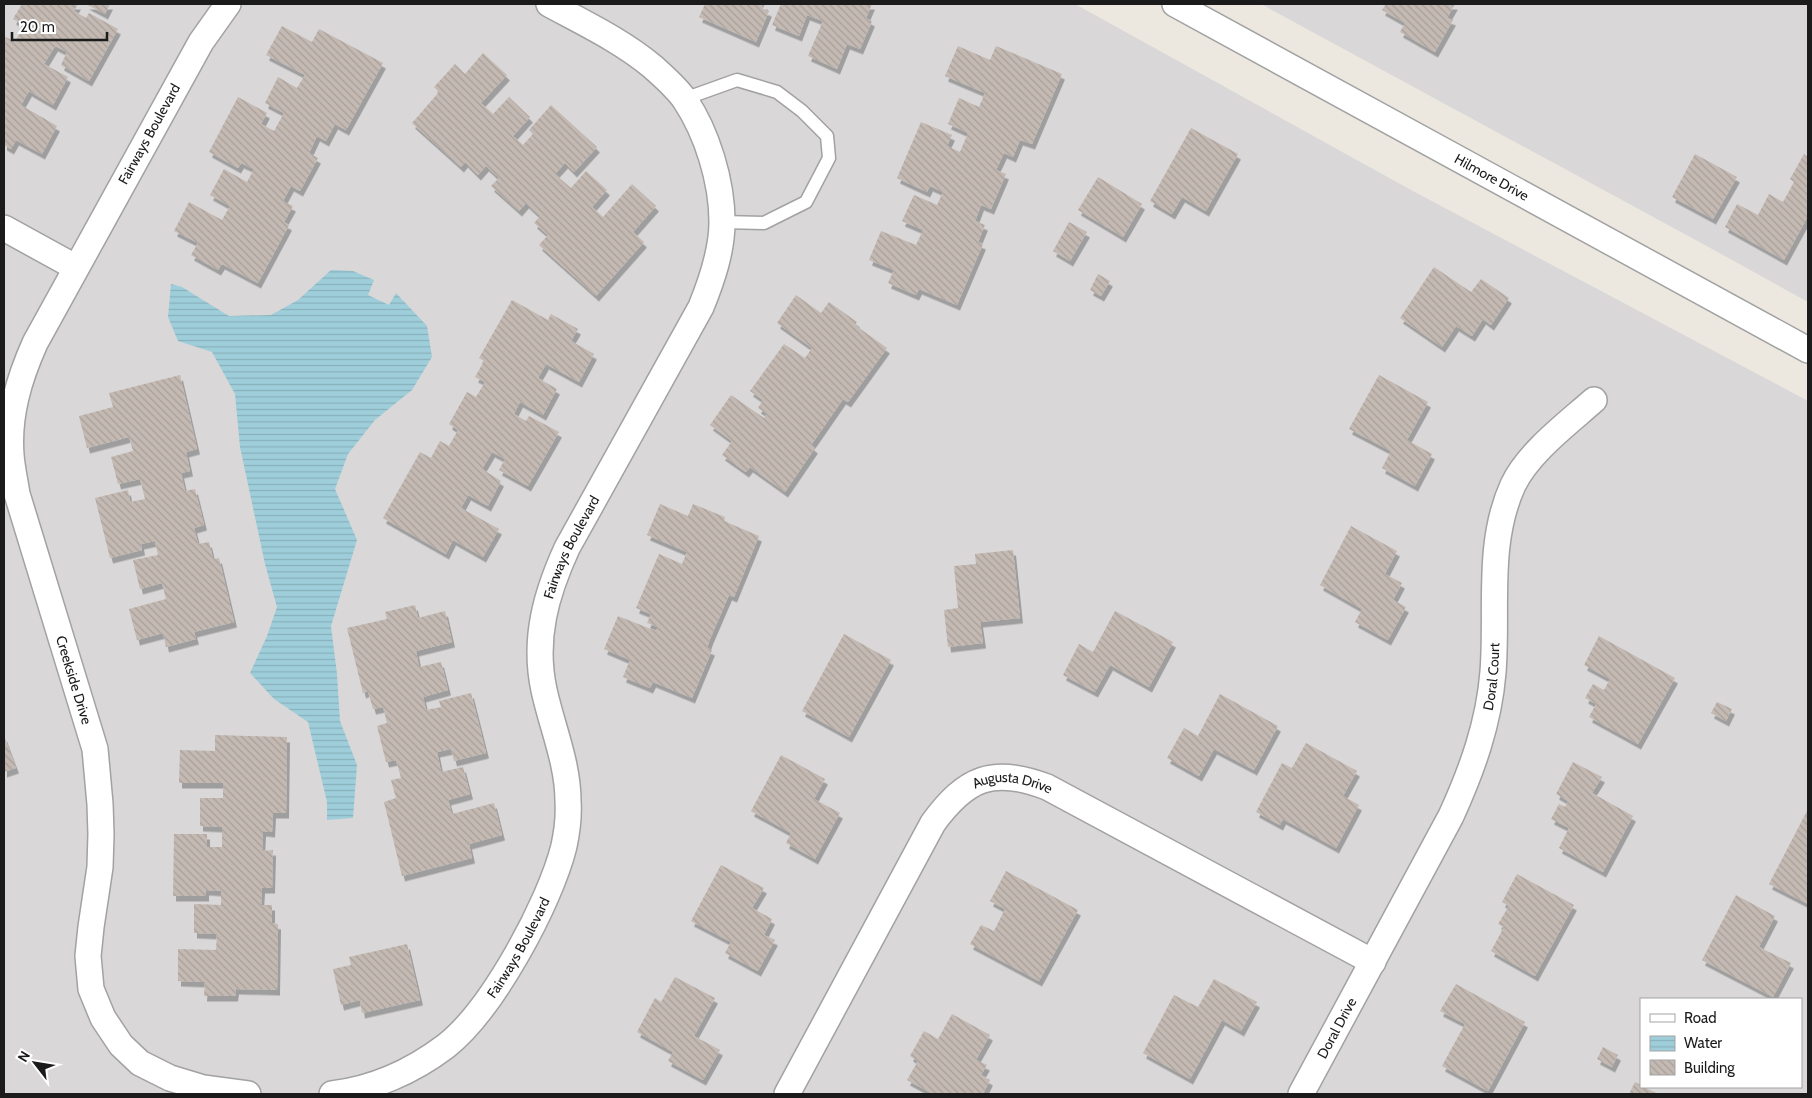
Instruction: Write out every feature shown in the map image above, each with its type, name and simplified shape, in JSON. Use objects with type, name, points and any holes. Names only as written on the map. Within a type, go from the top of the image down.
[{"type":"street","name":"Fairways Boulevard","points":[[75,267],[200,42],[228,4]]},
{"type":"street","name":"Fairways Boulevard","points":[[338,1094],[363,1089],[399,1074],[446,1046],[488,1000],[518,952],[546,895],[564,846],[567,830],[568,801],[566,772],[544,689],[540,660],[541,631],[546,600],[567,548],[701,306],[712,281],[718,252],[722,222],[719,193],[705,137],[684,99],[652,67],[629,50],[549,4]]},
{"type":"street","name":"Hilmore Drive","points":[[1175,4],[1808,350]]},
{"type":"street","points":[[4,228],[75,267]]},
{"type":"street","name":"Creekside Drive","points":[[75,267],[23,369],[10,425],[11,457],[17,494],[95,749],[101,834],[100,867],[88,956],[91,989],[103,1018],[122,1045],[140,1062],[170,1078],[203,1088],[248,1094]]},
{"type":"street","name":"Doral Court","points":[[1373,962],[1451,816],[1469,778],[1482,738],[1493,672],[1495,555],[1504,509],[1514,484],[1529,461],[1594,400]]},
{"type":"street","name":"Augusta Drive","points":[[787,1094],[933,823],[957,793],[981,780],[1006,776],[1026,779],[1046,787],[1373,962]]},
{"type":"street","name":"Doral Drive","points":[[1301,1094],[1373,962]]},
{"type":"lane","points":[[684,99],[737,80],[777,92],[802,111],[828,136],[829,158],[806,202],[764,223],[722,222]]},
{"type":"shaded area","points":[[4,4],[1075,4],[1411,190],[1808,401],[1808,1094],[4,1094]]},
{"type":"shaded area","points":[[1261,4],[1808,4],[1808,302],[1714,250]]},
{"type":"water","points":[[331,270],[353,271],[374,280],[368,295],[389,305],[396,293],[427,326],[432,357],[412,390],[375,420],[348,454],[335,489],[357,540],[331,626],[340,721],[357,765],[353,818],[327,820],[327,802],[308,722],[274,699],[250,673],[267,636],[277,607],[265,564],[240,447],[235,394],[212,352],[178,341],[168,317],[171,284],[182,287],[229,316],[271,315],[298,300]]},
{"type":"building","points":[[22,4],[78,4],[74,11],[86,18],[89,13],[118,29],[89,81],[61,65],[67,52],[55,46],[44,64],[68,77],[53,105],[29,91],[21,105],[57,126],[42,154],[16,140],[11,149],[4,145],[4,36],[15,42],[24,25],[13,19]]},
{"type":"building","points":[[86,4],[110,4],[105,14]]},
{"type":"building","points":[[705,4],[765,4],[763,9],[769,11],[756,42],[699,17]]},
{"type":"building","points":[[781,4],[872,4],[866,18],[872,21],[860,49],[847,44],[837,69],[808,56],[823,21],[807,15],[799,36],[772,25]]},
{"type":"building","points":[[1386,4],[1455,4],[1447,18],[1453,20],[1435,52],[1400,32],[1405,23],[1382,10]]},
{"type":"building","points":[[282,26],[312,42],[319,29],[383,63],[346,130],[335,124],[326,141],[317,136],[309,153],[318,158],[300,191],[291,186],[283,201],[293,206],[284,222],[289,225],[258,283],[222,264],[218,270],[191,255],[198,243],[174,231],[189,202],[222,220],[230,206],[210,195],[224,169],[247,182],[254,169],[241,163],[238,168],[209,152],[238,97],[267,113],[261,124],[274,131],[284,113],[265,103],[278,77],[297,88],[305,75],[266,55]]},
{"type":"building","points":[[958,46],[990,60],[996,46],[1062,74],[1032,144],[1020,140],[1013,157],[1004,153],[996,170],[1006,174],[991,209],[981,205],[975,221],[985,225],[978,242],[983,244],[957,305],[919,289],[916,295],[888,283],[894,270],[869,260],[881,231],[916,245],[923,230],[902,221],[914,195],[937,205],[943,192],[930,186],[927,192],[897,178],[921,122],[952,135],[947,146],[960,152],[968,133],[948,124],[959,98],[979,107],[985,93],[945,76]]},
{"type":"building","points":[[483,53],[507,75],[481,103],[493,114],[509,97],[530,117],[513,136],[523,145],[533,134],[529,130],[551,105],[597,147],[574,172],[565,163],[555,174],[571,188],[586,171],[607,190],[592,207],[603,217],[632,184],[656,206],[633,232],[644,242],[596,296],[539,245],[548,235],[534,223],[540,216],[526,203],[519,211],[491,186],[499,178],[486,166],[478,175],[465,162],[461,167],[412,123],[439,92],[434,87],[455,64],[465,74]]},
{"type":"building","points":[[1191,128],[1238,154],[1206,211],[1182,197],[1172,214],[1150,201]]},
{"type":"building","points":[[1695,154],[1737,177],[1713,219],[1672,197]]},
{"type":"building","points":[[1804,154],[1808,157],[1808,216],[1784,260],[1725,227],[1737,204],[1758,215],[1769,194],[1783,202],[1794,182],[1790,179]]},
{"type":"building","points":[[1098,177],[1142,204],[1123,237],[1078,210]]},
{"type":"building","points":[[1069,222],[1087,232],[1070,261],[1053,251]]},
{"type":"building","points":[[1434,267],[1471,292],[1481,279],[1509,298],[1491,325],[1483,319],[1472,336],[1456,326],[1442,347],[1400,318]]},
{"type":"building","points":[[1098,274],[1110,281],[1101,296],[1090,290]]},
{"type":"building","points":[[796,295],[821,313],[829,302],[857,322],[855,325],[887,348],[848,402],[843,399],[811,445],[815,448],[785,492],[750,467],[746,472],[722,455],[732,441],[710,425],[731,395],[764,418],[767,414],[758,408],[763,400],[750,391],[784,344],[805,358],[812,348],[777,323]]},
{"type":"building","points":[[512,300],[548,320],[551,314],[578,329],[571,341],[594,354],[579,382],[546,364],[538,378],[557,389],[543,415],[520,402],[514,414],[526,421],[529,416],[559,432],[528,486],[499,470],[505,459],[492,452],[482,469],[501,481],[488,506],[468,495],[461,508],[499,529],[483,557],[453,540],[446,554],[383,518],[420,452],[431,458],[440,441],[449,446],[458,430],[449,424],[467,392],[476,397],[485,382],[475,377],[484,361],[479,358]]},
{"type":"building","points":[[180,375],[197,449],[186,452],[190,471],[181,473],[185,491],[195,489],[204,525],[194,528],[198,544],[209,542],[213,559],[219,558],[234,622],[194,632],[196,639],[166,647],[163,633],[137,640],[129,609],[166,599],[162,583],[140,589],[133,560],[158,555],[155,541],[141,544],[142,550],[110,558],[95,498],[128,490],[130,502],[145,499],[140,479],[118,484],[111,457],[133,451],[129,437],[87,448],[79,416],[113,407],[109,393]]},
{"type":"building","points":[[1379,375],[1428,402],[1407,440],[1432,454],[1415,486],[1382,468],[1391,451],[1349,429]]},
{"type":"building","points":[[660,504],[688,516],[693,504],[725,517],[724,521],[759,536],[734,597],[729,595],[710,639],[707,648],[712,650],[692,698],[653,682],[650,688],[623,677],[630,660],[604,649],[618,616],[656,631],[658,627],[647,623],[651,614],[636,608],[659,554],[682,564],[687,552],[647,535]]},
{"type":"building","points":[[1351,526],[1397,551],[1385,574],[1402,583],[1393,600],[1406,607],[1388,640],[1355,622],[1362,609],[1320,585]]},
{"type":"building","points":[[1013,550],[1020,618],[980,622],[983,643],[948,647],[944,610],[958,608],[954,566],[976,564],[975,554]]},
{"type":"building","points":[[415,605],[418,618],[445,611],[452,642],[416,651],[419,667],[441,662],[448,690],[423,697],[426,710],[441,707],[439,701],[471,693],[486,753],[454,761],[451,749],[437,752],[441,772],[463,767],[470,794],[448,800],[452,814],[494,803],[502,835],[469,844],[472,858],[402,876],[384,802],[396,798],[391,780],[401,778],[396,760],[386,762],[377,726],[387,723],[383,707],[373,709],[368,691],[363,693],[347,628],[387,619],[385,612]]},
{"type":"building","points":[[1115,611],[1173,642],[1149,687],[1110,665],[1095,692],[1063,675],[1079,644],[1093,652]]},
{"type":"building","points":[[844,634],[891,660],[849,737],[802,711]]},
{"type":"building","points":[[1599,636],[1675,678],[1638,744],[1589,717],[1596,704],[1585,698],[1593,684],[1604,690],[1610,679],[1584,665]]},
{"type":"building","points":[[1220,694],[1278,726],[1254,770],[1214,749],[1199,776],[1167,758],[1184,728],[1198,736]]},
{"type":"building","points":[[1717,702],[1732,709],[1726,721],[1711,713]]},
{"type":"building","points":[[215,735],[287,737],[286,813],[273,813],[272,832],[263,831],[262,851],[273,850],[272,888],[262,888],[261,905],[272,905],[272,923],[278,924],[277,990],[236,989],[235,996],[204,996],[205,982],[178,981],[178,949],[216,950],[217,934],[194,933],[194,904],[221,905],[221,891],[206,890],[206,896],[173,896],[174,834],[207,834],[207,847],[222,847],[222,827],[200,826],[200,798],[223,798],[223,783],[179,783],[180,750],[215,751]]},
{"type":"building","points":[[4,736],[16,768],[4,772]]},
{"type":"building","points":[[1306,743],[1357,771],[1343,796],[1359,805],[1336,848],[1283,819],[1280,825],[1256,812],[1282,763],[1292,768]]},
{"type":"building","points":[[781,755],[825,779],[814,799],[840,813],[815,859],[786,843],[791,833],[751,811]]},
{"type":"building","points":[[1573,762],[1602,777],[1592,793],[1633,816],[1603,872],[1559,848],[1569,828],[1551,819],[1559,804],[1565,807],[1568,801],[1556,794]]},
{"type":"building","points":[[1808,809],[1808,904],[1769,884]]},
{"type":"building","points":[[721,865],[764,888],[752,908],[772,919],[764,935],[775,940],[758,971],[725,953],[731,942],[691,921]]},
{"type":"building","points":[[1006,871],[1078,910],[1039,981],[970,944],[981,925],[994,931],[1005,909],[990,901]]},
{"type":"building","points":[[1517,874],[1574,905],[1535,976],[1491,951],[1504,927],[1498,924],[1509,906],[1502,902]]},
{"type":"building","points":[[1736,895],[1775,916],[1759,947],[1791,963],[1773,997],[1702,960]]},
{"type":"building","points":[[407,944],[420,1000],[362,1013],[360,1000],[341,1005],[333,969],[351,965],[349,957]]},
{"type":"building","points":[[675,977],[715,998],[694,1036],[720,1050],[703,1080],[668,1061],[673,1052],[637,1032],[655,998],[661,1002]]},
{"type":"building","points":[[1214,979],[1257,1002],[1241,1031],[1222,1020],[1190,1079],[1143,1053],[1174,995],[1198,1007]]},
{"type":"building","points":[[1456,984],[1525,1022],[1488,1091],[1442,1066],[1465,1024],[1440,1011]]},
{"type":"building","points":[[952,1014],[990,1035],[976,1060],[987,1065],[981,1075],[990,1080],[983,1094],[933,1094],[907,1080],[918,1061],[910,1056],[924,1031],[938,1039]]},
{"type":"building","points":[[1603,1047],[1618,1055],[1612,1067],[1597,1059]]},
{"type":"building","points":[[1635,1082],[1640,1084],[1640,1088],[1646,1088],[1658,1094],[1629,1094]]}]
